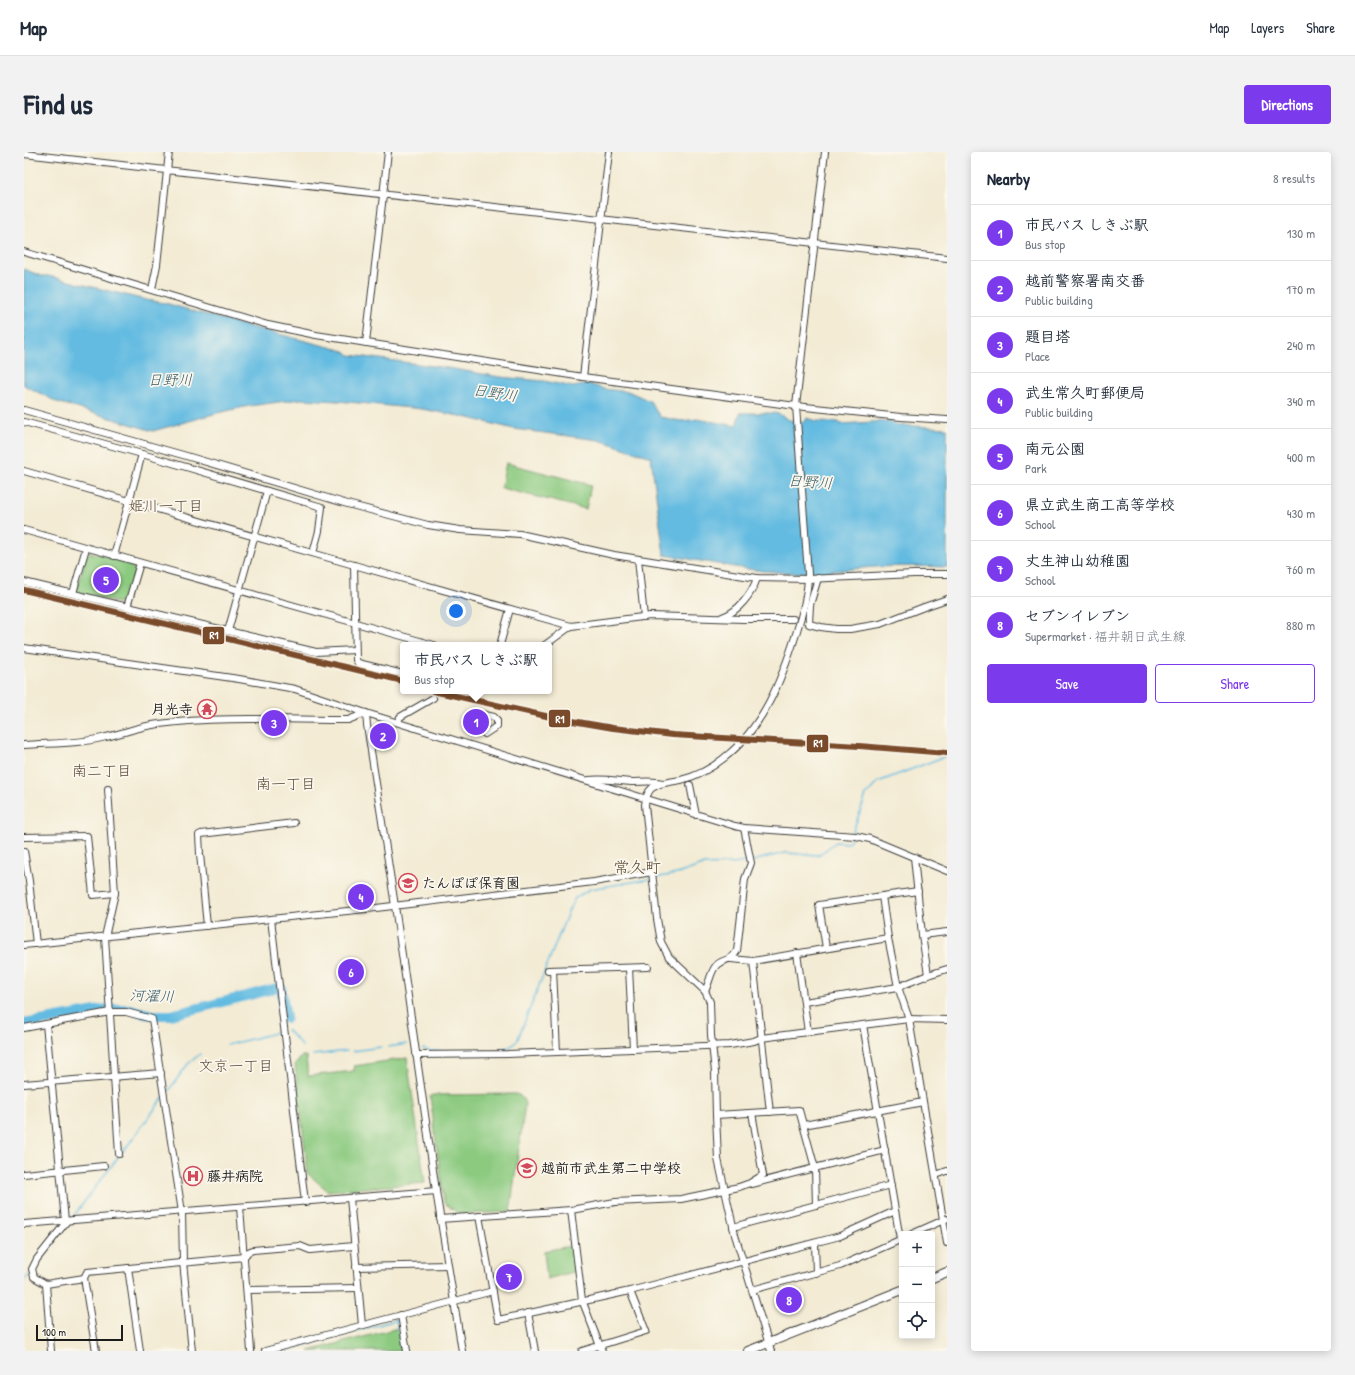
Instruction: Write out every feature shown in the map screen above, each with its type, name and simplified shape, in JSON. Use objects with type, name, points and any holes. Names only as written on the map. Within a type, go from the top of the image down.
[{"type":"main road","points":[[935,1277],[947,1272]]},
{"type":"main road","points":[[748,1351],[770,1347],[899,1291]]},
{"type":"street","points":[[152,289],[157,265],[169,152]]},
{"type":"street","points":[[366,343],[388,152]]},
{"type":"street","points":[[583,377],[609,152]]},
{"type":"street","points":[[770,1347],[733,1227],[717,1152],[715,1072],[710,1002],[705,991],[669,957],[661,942],[652,873],[646,799],[651,789],[664,783],[682,779],[706,770],[728,756],[746,737],[759,719],[778,682],[792,646],[801,616],[808,577],[796,406],[825,152]]},
{"type":"street","points":[[24,154],[947,258]]},
{"type":"street","points":[[24,252],[152,289],[268,325],[316,335],[583,377],[796,406],[901,417],[947,420]]},
{"type":"street","points":[[24,410],[183,455],[304,492],[392,516],[460,530],[520,534],[594,551],[757,578],[818,578],[947,574]]},
{"type":"street","points":[[24,422],[142,454],[322,507],[314,553]]},
{"type":"street","points":[[114,556],[142,454]]},
{"type":"street","points":[[24,471],[571,626],[663,616],[793,619]]},
{"type":"street","points":[[228,631],[267,491]]},
{"type":"street","points":[[24,530],[419,642]]},
{"type":"street","points":[[73,593],[86,548]]},
{"type":"street","points":[[638,559],[644,617]]},
{"type":"street","points":[[127,607],[140,563]]},
{"type":"street","points":[[354,565],[356,660],[358,663],[400,673]]},
{"type":"street","points":[[718,618],[728,615],[736,608],[754,588],[757,578]]},
{"type":"street","points":[[818,578],[810,605],[809,624],[821,627],[850,629],[880,624],[947,599]]},
{"type":"street","points":[[24,582],[316,652],[355,650]]},
{"type":"street","points":[[501,642],[510,609]]},
{"type":"street","points":[[549,642],[571,626]]},
{"type":"street","points":[[24,648],[238,679],[295,689],[366,713],[696,815],[744,828],[847,835],[870,839],[947,871]]},
{"type":"street","points":[[398,722],[400,717],[433,698]]},
{"type":"street","points":[[24,745],[105,738],[130,729],[158,724],[221,720],[348,720],[366,713]]},
{"type":"street","points":[[366,713],[366,725],[395,906],[440,1219],[462,1351]]},
{"type":"street","points":[[482,748],[485,734]]},
{"type":"street","points":[[585,780],[597,779],[634,782],[656,781],[664,783]]},
{"type":"street","points":[[690,785],[696,815]]},
{"type":"street","points":[[108,789],[115,893],[106,937],[119,1154]]},
{"type":"street","points":[[207,926],[199,835],[294,823]]},
{"type":"street","points":[[731,959],[738,951],[745,879],[751,863],[744,828]]},
{"type":"street","points":[[24,837],[87,836],[93,895],[115,893]]},
{"type":"street","points":[[24,851],[36,944]]},
{"type":"street","points":[[914,857],[922,935],[928,975]]},
{"type":"street","points":[[24,945],[395,906],[594,882],[652,873]]},
{"type":"street","points":[[826,948],[819,905],[918,891]]},
{"type":"street","points":[[882,896],[888,938],[898,987],[909,1019],[945,1219],[947,1243]]},
{"type":"street","points":[[271,919],[305,1202]]},
{"type":"street","points":[[922,935],[947,932]]},
{"type":"street","points":[[705,991],[715,967],[720,962],[731,959],[753,961],[888,938]]},
{"type":"street","points":[[797,953],[808,1032]]},
{"type":"street","points":[[753,961],[770,1112]]},
{"type":"street","points":[[557,1052],[550,970],[648,967]]},
{"type":"street","points":[[629,968],[633,1049]]},
{"type":"street","points":[[804,1002],[898,987],[947,969]]},
{"type":"street","points":[[24,1028],[110,1012],[126,1012],[152,1019],[182,1212],[183,1262],[192,1351]]},
{"type":"street","points":[[416,1055],[508,1054],[730,1045],[754,1041],[761,1038],[909,1019],[947,1020]]},
{"type":"street","points":[[46,1024],[66,1221],[37,1259],[32,1268],[34,1277],[46,1284],[84,1278]]},
{"type":"street","points":[[863,1025],[899,1231]]},
{"type":"street","points":[[24,1084],[161,1073]]},
{"type":"street","points":[[804,1125],[923,1102]]},
{"type":"street","points":[[716,1115],[799,1110],[815,1168],[816,1205]]},
{"type":"street","points":[[744,1186],[763,1175],[752,1113]]},
{"type":"street","points":[[440,1219],[571,1210],[615,1202],[681,1199],[744,1186],[885,1150]]},
{"type":"street","points":[[24,1174],[104,1166]]},
{"type":"street","points":[[936,1175],[947,1171]]},
{"type":"street","points":[[733,1227],[891,1186]]},
{"type":"street","points":[[24,1224],[436,1191]]},
{"type":"street","points":[[350,1198],[362,1325]]},
{"type":"street","points":[[240,1207],[251,1351]]},
{"type":"street","points":[[571,1210],[582,1300],[601,1348]]},
{"type":"street","points":[[479,1216],[498,1320],[582,1300],[630,1291],[815,1243],[840,1236],[895,1211]]},
{"type":"street","points":[[919,1231],[945,1219]]},
{"type":"street","points":[[752,1290],[840,1266],[899,1240]]},
{"type":"street","points":[[815,1243],[816,1273]]},
{"type":"street","points":[[96,1351],[84,1278],[87,1272],[244,1257],[252,1250],[300,1246],[310,1250],[354,1246]]},
{"type":"street","points":[[356,1267],[448,1264]]},
{"type":"street","points":[[128,1268],[140,1351]]},
{"type":"street","points":[[46,1284],[51,1351]]},
{"type":"street","points":[[247,1290],[358,1288]]},
{"type":"street","points":[[265,1351],[493,1291]]},
{"type":"street","points":[[582,1351],[601,1348],[646,1331],[630,1291]]},
{"type":"street","points":[[528,1313],[535,1351]]},
{"type":"street","points":[[401,1315],[407,1351]]},
{"type":"green space","points":[[506,463],[591,485],[586,509],[501,488]]},
{"type":"green space","points":[[90,552],[130,563],[135,571],[126,602],[122,604],[78,593],[77,589],[86,556]]},
{"type":"green space","points":[[302,1056],[306,1056],[308,1076],[354,1071],[354,1066],[407,1058],[425,1183],[328,1191],[308,1174],[295,1065]]},
{"type":"green space","points":[[515,1094],[522,1097],[525,1104],[510,1212],[459,1214],[444,1203],[430,1096]]},
{"type":"green space","points":[[570,1246],[573,1248],[576,1271],[547,1279],[544,1251]]},
{"type":"green space","points":[[398,1328],[401,1351],[309,1351]]},
{"type":"water","name":"日野川","points":[[24,269],[41,276],[48,276],[146,300],[165,303],[341,350],[350,355],[448,368],[500,377],[544,381],[573,387],[589,384],[604,389],[630,392],[650,401],[660,417],[681,421],[698,419],[736,426],[740,413],[772,413],[779,414],[789,420],[803,422],[805,422],[807,418],[817,421],[838,422],[841,424],[887,421],[898,425],[947,428],[947,567],[874,567],[797,573],[747,569],[664,555],[651,457],[599,440],[514,429],[465,417],[422,409],[301,399],[249,406],[217,413],[153,431],[57,402],[24,385]]},
{"type":"waterway","points":[[852,834],[866,795],[878,782],[946,756],[947,754]]},
{"type":"waterway","points":[[753,861],[784,853],[819,855],[836,842],[848,843],[851,838]]},
{"type":"waterway","points":[[654,878],[677,874],[703,865],[733,864],[750,861]]},
{"type":"waterway","points":[[493,1050],[510,1047],[517,1041],[575,898],[590,889],[650,879]]},
{"type":"waterway","name":"河濯川","points":[[281,987],[286,1018]]},
{"type":"waterway","name":"河濯川","points":[[24,1024],[107,1009],[130,1009],[152,1015],[171,1015],[277,988]]},
{"type":"waterway","points":[[287,1030],[302,1046]]},
{"type":"waterway","points":[[227,1045],[279,1032]]},
{"type":"waterway","points":[[388,1047],[407,1044]]},
{"type":"waterway","points":[[353,1051],[381,1047]]},
{"type":"waterway","points":[[423,1049],[431,1051],[487,1051]]},
{"type":"waterway","points":[[313,1055],[347,1051]]},
{"type":"waterway","points":[[166,1094],[188,1064],[200,1054]]},
{"type":"waterway","points":[[122,1153],[163,1098]]},
{"type":"waterway","points":[[72,1218],[119,1156]]},
{"type":"waterway","points":[[37,1264],[56,1240]]},
{"type":"waterway","points":[[24,1280],[30,1274]]},
{"type":"waterway","points":[[282,1351],[396,1320],[402,1351]]},
{"type":"transit line","name":"R1","points":[[24,590],[400,680]]},
{"type":"transit line","name":"R1","points":[[447,694],[555,718],[613,728],[673,735],[859,746],[947,753]]},
{"type":"place","name":"南元公園","points":[[106,580]]},
{"type":"place","name":"月光寺","points":[[207,709]]},
{"type":"place","name":"市民バス しきぶ駅","points":[[476,722]]},
{"type":"place","name":"題目塔","points":[[274,723]]},
{"type":"place","name":"越前警察署南交番","points":[[383,736]]},
{"type":"place","name":"たんぽぽ保育園","points":[[408,883]]},
{"type":"place","name":"武生常久町郵便局","points":[[361,897]]},
{"type":"place","name":"県立武生商工高等学校","points":[[351,972]]},
{"type":"place","name":"越前市武生第二中学校","points":[[527,1168]]},
{"type":"place","name":"藤井病院","points":[[193,1176]]},
{"type":"place","name":"丈生神山幼稚園","points":[[509,1277]]},
{"type":"place","name":"セブンイレブン","points":[[789,1300]]},
{"type":"district","name":"姫川一丁目","points":[[166,506]]},
{"type":"district","name":"南二丁目","points":[[102,771]]},
{"type":"district","name":"南一丁目","points":[[286,784]]},
{"type":"district","name":"常久町","points":[[637,867]]},
{"type":"district","name":"文京一丁目","points":[[236,1066]]}]
